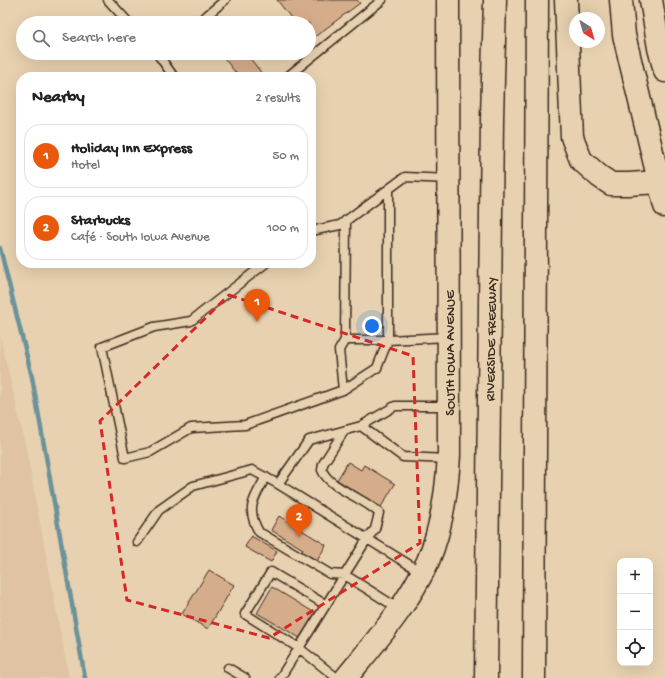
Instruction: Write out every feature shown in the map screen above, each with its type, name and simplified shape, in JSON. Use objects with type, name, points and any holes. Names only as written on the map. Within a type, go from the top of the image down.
[{"type":"main road","name":"SOUTH IOWA AVENUE","points":[[346,678],[385,630],[410,595],[428,561],[440,525],[447,490],[449,459],[448,0]]},
{"type":"main road","name":"RIVERSIDE FREEWAY","points":[[486,678],[491,127],[495,0]]},
{"type":"main road","points":[[534,678],[536,0]]},
{"type":"main road","points":[[566,0],[572,137],[581,160],[598,176],[611,184],[659,182]]},
{"type":"main road","points":[[621,0],[624,35],[665,206]]},
{"type":"main road","points":[[651,0],[653,20],[665,71]]},
{"type":"lane","points":[[108,0],[123,16]]},
{"type":"lane","points":[[206,16],[225,0]]},
{"type":"lane","points":[[316,53],[382,0]]},
{"type":"lane","points":[[163,60],[171,72]]},
{"type":"lane","points":[[293,72],[308,60]]},
{"type":"lane","points":[[316,230],[340,225],[405,177],[449,179]]},
{"type":"lane","points":[[260,268],[191,321],[154,327],[102,347],[125,458],[150,452],[191,428],[245,425],[343,390],[377,368],[388,340],[388,190]]},
{"type":"lane","points":[[343,390],[339,350],[345,340],[346,220]]},
{"type":"lane","points":[[345,340],[388,340],[449,337]]},
{"type":"lane","points":[[278,484],[310,440],[361,426],[396,406],[449,406]]},
{"type":"lane","points":[[361,426],[403,457],[449,459]]},
{"type":"lane","points":[[280,678],[367,539],[375,529],[379,513],[373,507],[328,480],[322,470],[323,464],[344,431]]},
{"type":"lane","points":[[137,542],[159,510],[192,486],[252,470],[278,484],[421,573]]},
{"type":"lane","points":[[266,477],[253,499],[251,507],[253,520],[259,532],[330,574],[345,575],[400,610]]},
{"type":"lane","points":[[326,605],[271,572],[245,614],[299,648],[338,678]]},
{"type":"lane","points":[[228,668],[245,678]]},
{"type":"highlighted area","points":[[229,295],[413,356],[420,543],[269,638],[127,600],[100,421]]},
{"type":"shaded area","points":[[0,336],[26,448],[69,678],[0,678]]},
{"type":"building","points":[[277,0],[357,0],[360,3],[316,36],[316,16],[290,16]]},
{"type":"building","points":[[226,60],[251,60],[261,72],[235,72]]},
{"type":"building","points":[[348,462],[361,470],[364,465],[395,484],[381,507],[337,480]]},
{"type":"building","points":[[279,516],[326,545],[317,561],[302,552],[303,549],[271,530]]},
{"type":"building","points":[[251,536],[277,551],[271,562],[245,547]]},
{"type":"building","points":[[209,570],[234,585],[208,629],[182,614]]},
{"type":"building","points":[[272,587],[315,613],[300,638],[257,613]]},
{"type":"waterway","points":[[0,248],[32,377],[85,678]]},
{"type":"place","name":"Holiday Inn Express","points":[[257,322]]},
{"type":"place","name":"Starbucks","points":[[299,537]]}]
